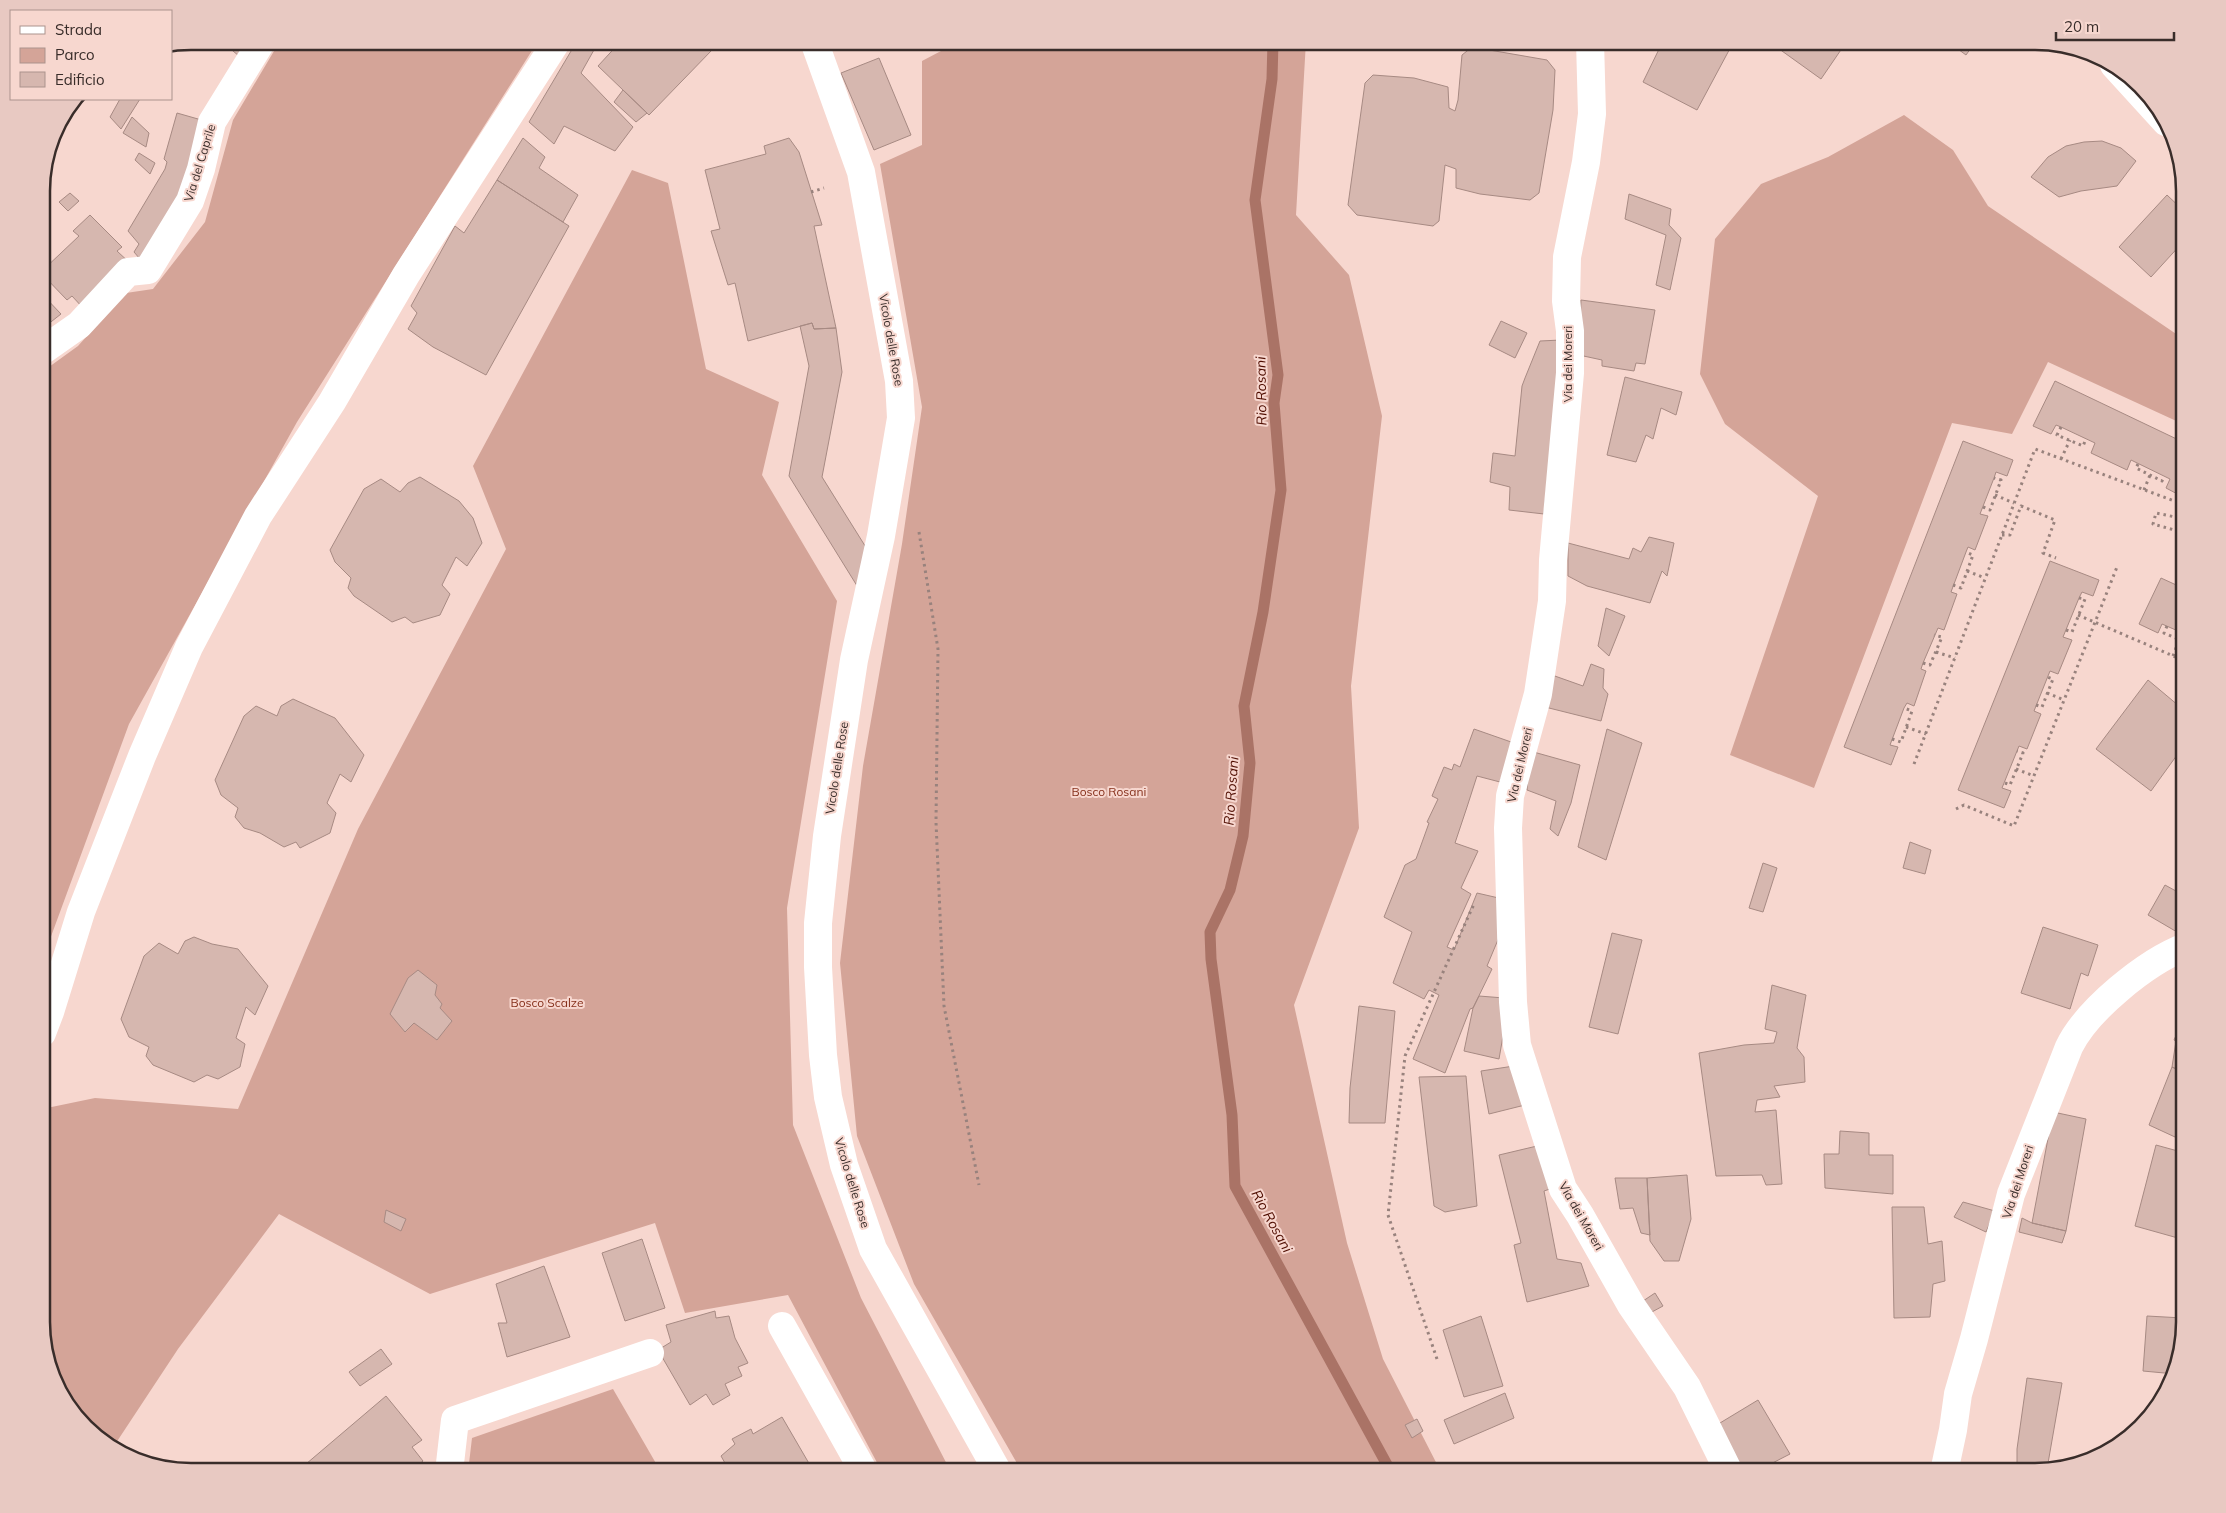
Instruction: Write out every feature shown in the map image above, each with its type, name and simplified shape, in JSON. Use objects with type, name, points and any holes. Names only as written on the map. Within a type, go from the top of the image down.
[{"type":"street","name":"Via del Caprile","points":[[50,345],[79,325],[128,272],[148,270],[190,201],[201,169],[212,122],[256,50]]},
{"type":"street","points":[[50,1012],[85,902],[142,756],[188,647],[258,516],[332,402],[426,242],[551,50]]},
{"type":"street","name":"Vicolo delle Rose","points":[[817,50],[861,172],[899,381],[901,418],[881,536],[854,660],[827,836],[818,923],[818,967],[828,1097],[844,1165],[873,1249],[993,1463]]},
{"type":"street","name":"Via dei Moreri","points":[[1590,50],[1592,114],[1586,162],[1567,257],[1566,301],[1570,331],[1570,372],[1553,560],[1552,601],[1538,694],[1510,796],[1508,828],[1513,1002],[1517,1045],[1563,1189],[1580,1215],[1631,1305],[1686,1387],[1724,1463]]},
{"type":"street","name":"Via dei Moreri","points":[[1946,1463],[1958,1394],[1977,1329],[2011,1194],[2069,1047],[2075,1034],[2090,1016],[2151,963],[2176,951]]},
{"type":"street","points":[[782,1326],[859,1463]]},
{"type":"street","points":[[450,1463],[455,1420],[650,1353]]},
{"type":"path","points":[[812,192],[824,188]]},
{"type":"path","points":[[2061,427],[2058,434],[2070,440],[2083,446],[2086,439]]},
{"type":"path","points":[[2061,459],[2070,440]]},
{"type":"path","points":[[1914,764],[2035,449],[2176,502]]},
{"type":"path","points":[[2138,464],[2136,468],[2150,475],[2162,480],[2164,476]]},
{"type":"path","points":[[2144,490],[2150,475]]},
{"type":"path","points":[[1983,507],[1990,510],[2001,480],[1994,478]]},
{"type":"path","points":[[1995,495],[2014,503]]},
{"type":"path","points":[[2002,535],[2010,535],[2021,506],[2055,520],[2043,552],[2056,558]]},
{"type":"path","points":[[2176,517],[2156,513],[2153,524],[2176,530]]},
{"type":"path","points":[[918,524],[938,649],[936,822],[944,1006],[979,1184]]},
{"type":"path","points":[[1953,585],[1961,588],[1973,555],[1966,552]]},
{"type":"path","points":[[1956,809],[1964,805],[2014,826],[2117,567]]},
{"type":"path","points":[[1967,571],[1985,578]]},
{"type":"path","points":[[2066,630],[2072,632],[2085,600],[2079,598]]},
{"type":"path","points":[[2078,616],[2176,657]]},
{"type":"path","points":[[2168,626],[2164,633],[2176,639]]},
{"type":"path","points":[[1923,663],[1930,665],[1942,637],[1934,635]]},
{"type":"path","points":[[2173,656],[2176,648]]},
{"type":"path","points":[[1936,652],[1954,658]]},
{"type":"path","points":[[2036,705],[2042,707],[2053,679],[2048,677]]},
{"type":"path","points":[[2047,693],[2064,700]]},
{"type":"path","points":[[1892,739],[1901,742],[1912,711],[1904,708]]},
{"type":"path","points":[[1906,727],[1926,734]]},
{"type":"path","points":[[2005,783],[2010,785],[2023,753],[2017,752]]},
{"type":"path","points":[[2016,769],[2034,776]]},
{"type":"path","points":[[1437,1359],[1388,1215],[1405,1056],[1475,901]]},
{"type":"green space","points":[[275,50],[532,50],[297,422],[129,724],[50,939],[50,366],[78,346],[126,293],[153,289],[205,222],[233,120]]},
{"type":"green space","name":"Bosco Rosani","points":[[943,50],[1305,50],[1296,215],[1349,275],[1382,416],[1351,686],[1359,828],[1294,1005],[1347,1243],[1383,1359],[1436,1463],[1017,1463],[914,1284],[857,1136],[840,963],[863,766],[902,544],[922,407],[880,164],[922,145],[922,61]]},
{"type":"green space","points":[[1904,115],[1953,150],[1988,206],[2176,334],[2176,421],[2048,362],[2012,434],[1952,423],[1814,788],[1730,755],[1818,496],[1725,424],[1700,374],[1715,239],[1761,184],[1828,157]]},
{"type":"green space","name":"Bosco Scalze","points":[[632,170],[668,183],[706,369],[779,402],[762,475],[837,601],[787,908],[793,1125],[861,1298],[946,1463],[877,1463],[788,1295],[685,1313],[655,1223],[430,1294],[279,1214],[178,1349],[117,1441],[91,1422],[79,1408],[61,1376],[57,1367],[50,1331],[50,1107],[95,1098],[238,1109],[358,829],[506,549],[473,466]]},
{"type":"green space","points":[[613,1389],[656,1463],[469,1463],[472,1438]]},
{"type":"building","points":[[232,50],[251,50],[245,61]]},
{"type":"building","points":[[572,50],[594,50],[581,73],[633,127],[615,151],[564,126],[554,144],[529,122]]},
{"type":"building","points":[[613,50],[712,50],[649,115],[598,66]]},
{"type":"building","points":[[1468,50],[1489,50],[1547,60],[1555,70],[1553,110],[1539,193],[1530,200],[1480,194],[1456,188],[1456,169],[1445,165],[1439,221],[1433,226],[1357,215],[1348,205],[1365,83],[1373,75],[1414,78],[1448,87],[1449,108],[1455,111],[1458,100],[1462,55]]},
{"type":"building","points":[[1659,50],[1729,50],[1697,110],[1643,82]]},
{"type":"building","points":[[1781,50],[1841,50],[1821,79]]},
{"type":"building","points":[[1959,50],[1970,50],[1966,55]]},
{"type":"building","points":[[879,58],[911,135],[874,150],[841,73]]},
{"type":"building","points":[[623,90],[647,113],[636,122],[614,102]]},
{"type":"building","points":[[119,100],[139,100],[121,129],[110,117]]},
{"type":"building","points":[[177,113],[205,121],[183,210],[146,266],[134,252],[139,244],[128,231],[165,169],[167,162],[164,159]]},
{"type":"building","points":[[132,117],[149,133],[146,147],[123,133]]},
{"type":"building","points":[[523,138],[545,157],[539,168],[578,195],[563,222],[497,180]]},
{"type":"building","points":[[789,138],[799,152],[822,225],[814,226],[836,328],[814,329],[812,323],[748,341],[735,283],[728,285],[711,231],[720,229],[705,170],[766,154],[764,146]]},
{"type":"building","points":[[2102,141],[2121,148],[2136,161],[2117,186],[2081,191],[2059,197],[2031,177],[2048,157],[2066,146]]},
{"type":"building","points":[[139,153],[155,163],[150,174],[135,160]]},
{"type":"building","points":[[497,180],[569,226],[486,375],[433,347],[408,329],[417,313],[411,306],[455,226],[464,233]]},
{"type":"building","points":[[70,193],[79,201],[68,211],[59,202]]},
{"type":"building","points":[[1629,194],[1671,209],[1669,225],[1681,238],[1670,290],[1656,285],[1666,235],[1625,219]]},
{"type":"building","points":[[2167,195],[2176,204],[2176,250],[2151,277],[2119,247]]},
{"type":"building","points":[[90,215],[122,247],[117,251],[132,265],[84,309],[72,296],[67,300],[50,282],[50,263],[79,236],[73,231]]},
{"type":"building","points":[[1581,300],[1655,310],[1645,364],[1636,363],[1634,371],[1602,366],[1602,360],[1579,355]]},
{"type":"building","points":[[50,302],[61,314],[50,323]]},
{"type":"building","points":[[1501,321],[1527,333],[1515,358],[1489,345]]},
{"type":"building","points":[[812,323],[814,329],[836,328],[842,372],[822,477],[867,549],[859,589],[789,476],[809,366],[800,326]]},
{"type":"building","points":[[1561,340],[1544,514],[1509,510],[1510,487],[1490,482],[1493,453],[1515,456],[1522,386],[1525,378],[1540,341]]},
{"type":"building","points":[[1625,377],[1682,392],[1676,415],[1661,408],[1653,439],[1646,435],[1636,462],[1607,455]]},
{"type":"building","points":[[2055,381],[2176,439],[2176,493],[2166,488],[2170,479],[2131,460],[2127,470],[2091,453],[2095,443],[2061,427],[2056,425],[2051,434],[2033,426]]},
{"type":"building","points":[[1963,441],[2013,460],[2007,476],[1996,472],[1980,514],[1988,516],[1975,550],[1968,547],[1966,552],[1951,592],[1957,594],[1944,630],[1938,628],[1921,669],[1926,671],[1914,706],[1907,703],[1890,745],[1898,747],[1891,765],[1844,747]]},
{"type":"building","points":[[420,477],[459,501],[473,518],[482,543],[467,566],[456,557],[442,585],[450,594],[440,615],[413,623],[405,617],[392,622],[354,596],[348,588],[351,578],[335,562],[330,550],[364,489],[381,479],[400,492],[408,483]]},
{"type":"building","points":[[1649,537],[1674,543],[1667,576],[1662,571],[1650,603],[1587,586],[1568,576],[1568,543],[1629,559],[1633,548],[1641,552]]},
{"type":"building","points":[[2050,561],[2099,580],[2093,596],[2082,592],[2079,598],[2063,637],[2072,640],[2058,674],[2050,671],[2034,711],[2041,714],[2027,749],[2019,746],[2002,788],[2011,791],[2004,808],[1958,790]]},
{"type":"building","points":[[2161,578],[2176,585],[2176,630],[2162,624],[2158,633],[2139,624]]},
{"type":"building","points":[[1606,608],[1625,616],[1609,656],[1598,646]]},
{"type":"building","points":[[1591,664],[1604,669],[1603,688],[1608,694],[1601,721],[1545,707],[1552,675],[1583,686]]},
{"type":"building","points":[[2148,680],[2176,703],[2176,756],[2151,791],[2096,749]]},
{"type":"building","points":[[293,699],[335,718],[364,755],[351,782],[340,774],[327,803],[336,813],[330,833],[300,848],[296,842],[284,847],[260,833],[244,828],[235,817],[238,808],[221,795],[215,780],[244,716],[256,706],[277,716],[281,706]]},
{"type":"building","points":[[1474,729],[1514,743],[1500,782],[1477,776],[1455,843],[1478,851],[1461,888],[1471,894],[1447,947],[1454,950],[1477,893],[1503,899],[1505,923],[1487,966],[1492,969],[1473,1008],[1470,1009],[1445,1073],[1413,1059],[1439,995],[1429,990],[1424,999],[1393,983],[1412,932],[1384,917],[1405,865],[1416,859],[1429,823],[1427,822],[1438,799],[1432,796],[1444,767],[1452,770],[1454,764],[1460,767]]},
{"type":"building","points":[[1607,729],[1642,743],[1606,860],[1578,847]]},
{"type":"building","points":[[1530,751],[1580,765],[1571,803],[1558,836],[1550,829],[1556,801],[1527,790]]},
{"type":"building","points":[[1910,842],[1931,850],[1925,874],[1903,868]]},
{"type":"building","points":[[1763,863],[1777,868],[1763,912],[1749,908]]},
{"type":"building","points":[[2165,885],[2176,891],[2176,931],[2148,915]]},
{"type":"building","points":[[2043,927],[2098,945],[2088,976],[2081,973],[2070,1009],[2021,993]]},
{"type":"building","points":[[1612,933],[1642,940],[1618,1034],[1589,1027]]},
{"type":"building","points":[[194,937],[212,944],[238,949],[268,986],[255,1015],[246,1007],[236,1038],[245,1044],[240,1067],[218,1079],[207,1075],[194,1082],[153,1065],[146,1056],[149,1047],[129,1037],[121,1019],[144,956],[159,943],[178,954],[185,941]]},
{"type":"building","points":[[418,970],[437,985],[435,995],[442,1004],[440,1008],[452,1021],[437,1040],[414,1023],[405,1032],[390,1014],[408,978]]},
{"type":"building","points":[[1772,985],[1806,995],[1797,1048],[1804,1057],[1805,1082],[1774,1086],[1780,1097],[1757,1100],[1755,1112],[1776,1110],[1782,1184],[1766,1185],[1762,1175],[1716,1176],[1699,1053],[1744,1045],[1774,1043],[1777,1032],[1765,1029]]},
{"type":"building","points":[[1479,996],[1504,998],[1507,1013],[1499,1059],[1464,1051],[1473,1008]]},
{"type":"building","points":[[1359,1006],[1395,1011],[1385,1123],[1349,1123],[1350,1088]]},
{"type":"building","points":[[2176,1041],[2176,1069],[2172,1067]]},
{"type":"building","points":[[1514,1066],[1525,1105],[1489,1114],[1481,1071]]},
{"type":"building","points":[[2172,1067],[2176,1069],[2175,1137],[2149,1125]]},
{"type":"building","points":[[1466,1076],[1477,1206],[1445,1212],[1434,1206],[1419,1077]]},
{"type":"building","points":[[2053,1112],[2086,1119],[2066,1231],[2032,1223]]},
{"type":"building","points":[[1840,1131],[1869,1133],[1869,1155],[1893,1155],[1893,1194],[1825,1188],[1824,1154],[1839,1154]]},
{"type":"building","points":[[2156,1145],[2176,1151],[2176,1237],[2135,1226]]},
{"type":"building","points":[[1537,1146],[1550,1189],[1544,1191],[1557,1259],[1581,1263],[1589,1286],[1527,1302],[1514,1245],[1521,1243],[1499,1155]]},
{"type":"building","points":[[1687,1175],[1691,1219],[1679,1261],[1664,1261],[1650,1241],[1647,1178]]},
{"type":"building","points":[[1615,1178],[1647,1178],[1650,1235],[1641,1233],[1633,1208],[1620,1209]]},
{"type":"building","points":[[1963,1202],[1995,1211],[1986,1232],[1954,1217]]},
{"type":"building","points":[[1892,1207],[1924,1207],[1928,1244],[1942,1241],[1945,1281],[1933,1284],[1930,1317],[1894,1318]]},
{"type":"building","points":[[386,1210],[406,1219],[401,1231],[384,1222]]},
{"type":"building","points":[[2022,1218],[2032,1223],[2066,1231],[2062,1243],[2019,1232]]},
{"type":"building","points":[[642,1239],[665,1308],[625,1321],[602,1253]]},
{"type":"building","points":[[544,1266],[570,1337],[507,1357],[498,1323],[507,1323],[496,1284]]},
{"type":"building","points":[[1655,1293],[1663,1306],[1650,1313],[1643,1301]]},
{"type":"building","points":[[715,1311],[716,1318],[729,1316],[735,1338],[748,1363],[738,1367],[742,1376],[725,1384],[730,1395],[713,1405],[706,1394],[690,1405],[658,1350],[671,1342],[666,1325]]},
{"type":"building","points":[[1481,1316],[1503,1386],[1464,1397],[1443,1330]]},
{"type":"building","points":[[2147,1316],[2176,1318],[2175,1340],[2166,1373],[2143,1371]]},
{"type":"building","points":[[381,1349],[392,1364],[360,1386],[349,1372]]},
{"type":"building","points":[[2027,1378],[2062,1383],[2048,1462],[2017,1463],[2017,1449]]},
{"type":"building","points":[[1505,1393],[1514,1418],[1454,1444],[1444,1420]]},
{"type":"building","points":[[386,1396],[422,1440],[412,1447],[423,1461],[421,1463],[307,1463]]},
{"type":"building","points":[[1758,1400],[1790,1454],[1772,1463],[1739,1463],[1715,1426]]},
{"type":"building","points":[[782,1417],[809,1463],[725,1463],[721,1456],[735,1444],[732,1439],[751,1429],[753,1434]]},
{"type":"building","points":[[1417,1419],[1423,1431],[1412,1438],[1405,1425]]},
{"type":"waterway","name":"Rio Rosani","points":[[1273,50],[1272,79],[1255,200],[1278,375],[1274,403],[1281,490],[1263,612],[1244,706],[1250,763],[1243,836],[1230,890],[1210,932],[1211,959],[1232,1115],[1235,1186],[1386,1463]]}]
